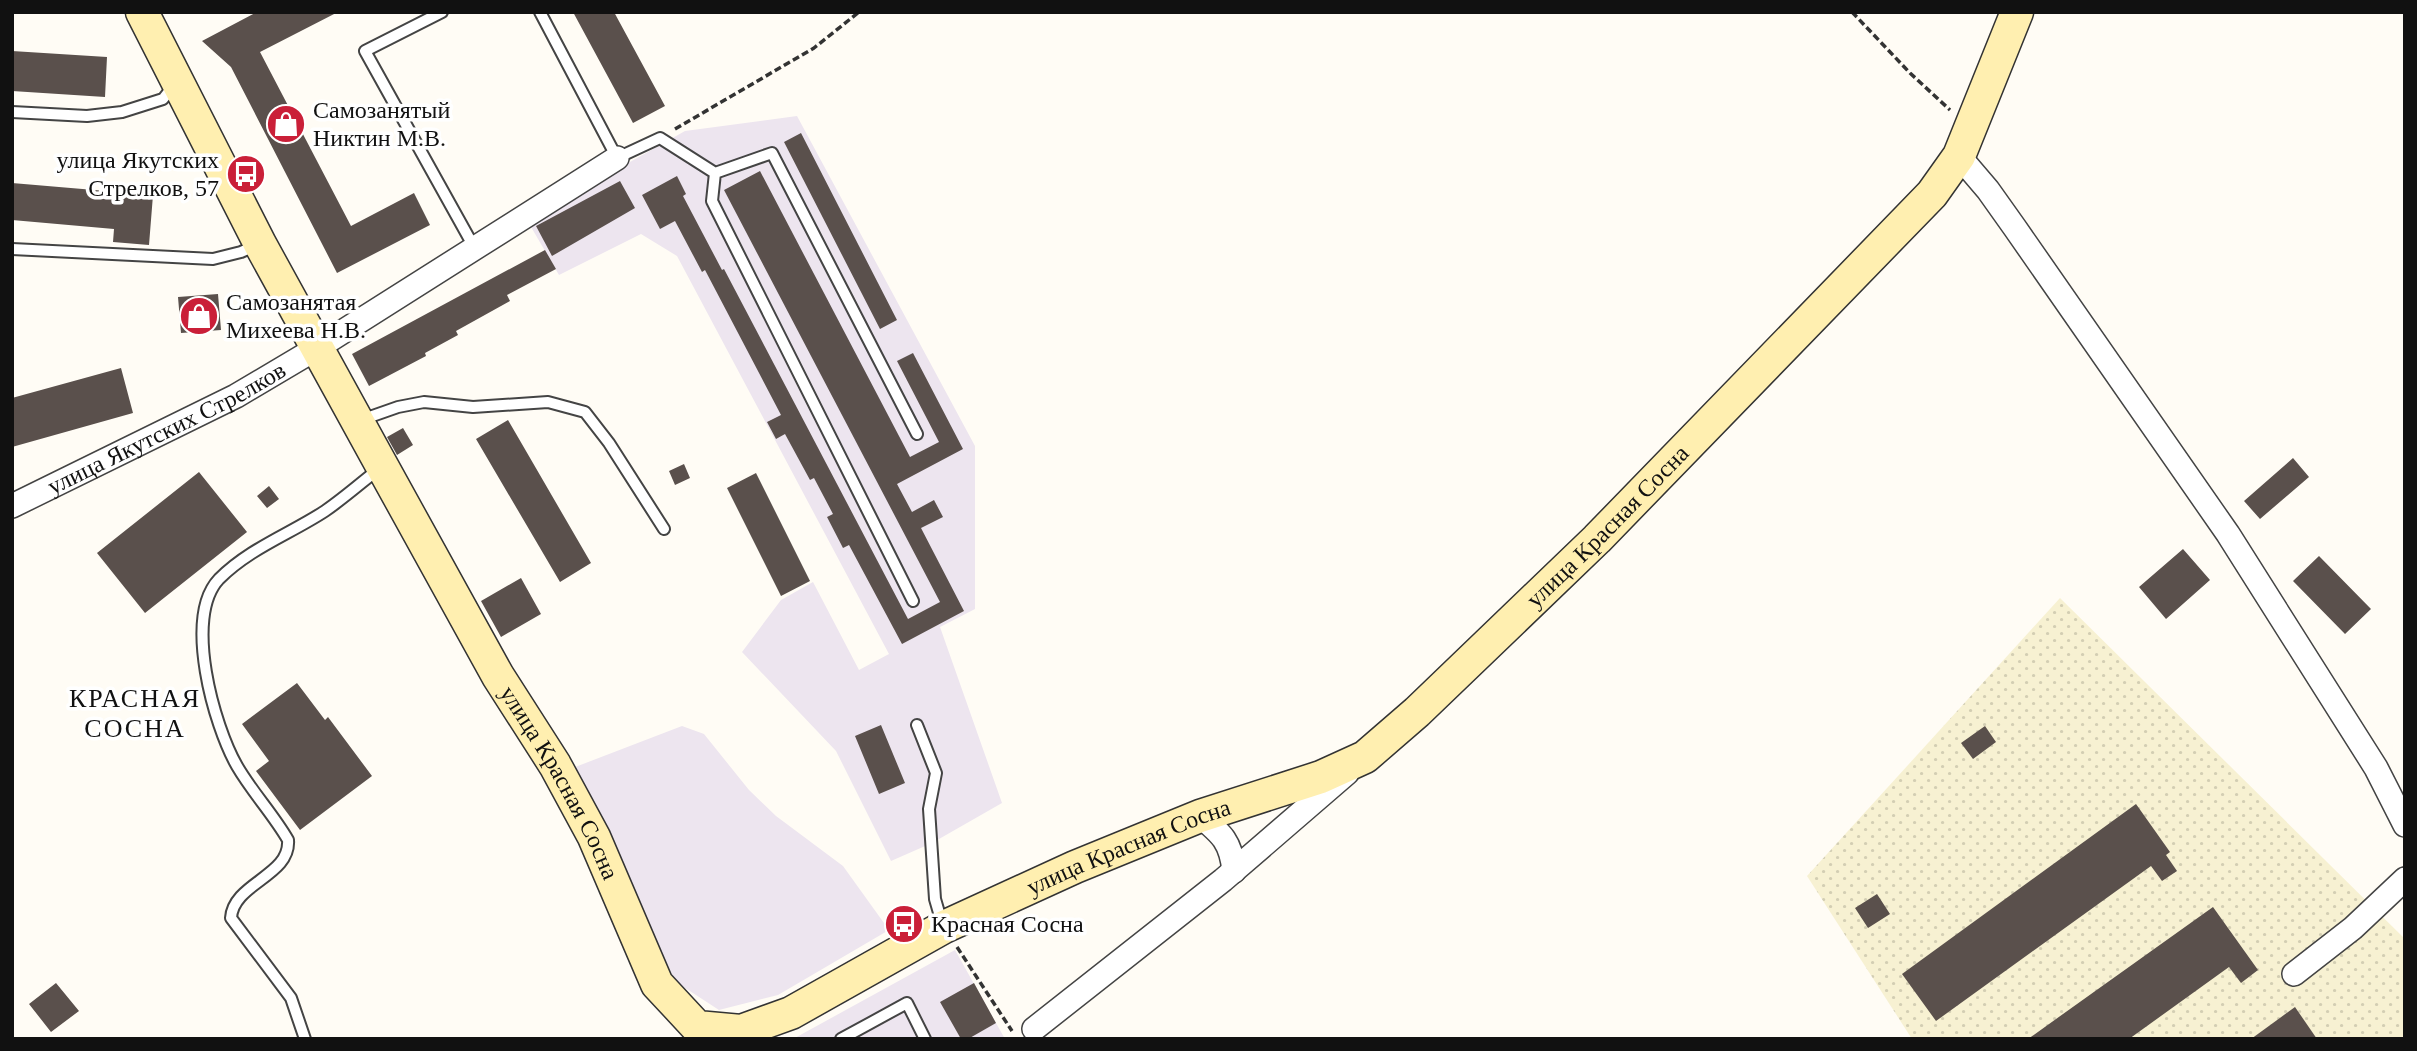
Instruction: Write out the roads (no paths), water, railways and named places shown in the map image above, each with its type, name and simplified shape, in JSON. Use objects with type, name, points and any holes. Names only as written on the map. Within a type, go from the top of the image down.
[{"type":"street","points":[[142,12],[260,244],[317,348]]},
{"type":"street","name":"улица Красная Сосна","points":[[317,348],[498,676],[555,765],[594,837],[657,984],[696,1035],[741,1031],[791,1013],[944,928],[1075,867],[1200,816],[1321,777],[1365,757],[1417,712],[1597,540],[1932,194],[1959,156],[2017,12]]},
{"type":"street","points":[[1959,156],[2008,219],[2228,534],[2375,768],[2405,825]]},
{"type":"street","name":"улица Якутских Стрелков","points":[[12,506],[236,396],[317,348],[617,158]]},
{"type":"street","points":[[1026,1034],[1234,871],[1365,757]]},
{"type":"street","points":[[1200,816],[1221,833],[1232,851],[1234,871]]},
{"type":"street","points":[[2294,974],[2353,928],[2405,879]]},
{"type":"lane","points":[[442,12],[365,51],[474,247]]},
{"type":"lane","points":[[540,12],[617,158],[660,138],[715,173]]},
{"type":"lane","points":[[12,112],[87,116],[122,112],[163,99],[176,82]]},
{"type":"lane","points":[[715,173],[772,153],[917,433]]},
{"type":"lane","points":[[715,173],[712,201],[913,601]]},
{"type":"lane","points":[[12,249],[213,259],[240,253],[260,244]]},
{"type":"lane","points":[[358,421],[398,407],[424,402],[473,407],[548,402],[585,412],[664,529]]},
{"type":"lane","points":[[305,1039],[291,998],[231,918],[232,909],[238,899],[284,859],[289,849],[289,840],[237,767],[228,748],[207,682],[202,624],[205,604],[217,581],[253,550],[326,510],[382,466]]},
{"type":"lane","points":[[917,725],[936,773],[929,809],[935,899],[944,928]]},
{"type":"lane","points":[[841,1039],[907,1003],[925,1039]]},
{"type":"place","name":"Самозанятый Никтин М.В.","points":[[286,124]]},
{"type":"place","name":"улица Якутских Стрелков, 57","points":[[246,174]]},
{"type":"place","name":"Самозанятая Михеева Н.В.","points":[[199,316]]},
{"type":"place","name":"Красная Сосна","points":[[904,924]]},
{"type":"district","name":"КРАСНАЯ СОСНА","points":[[135,713]]}]
